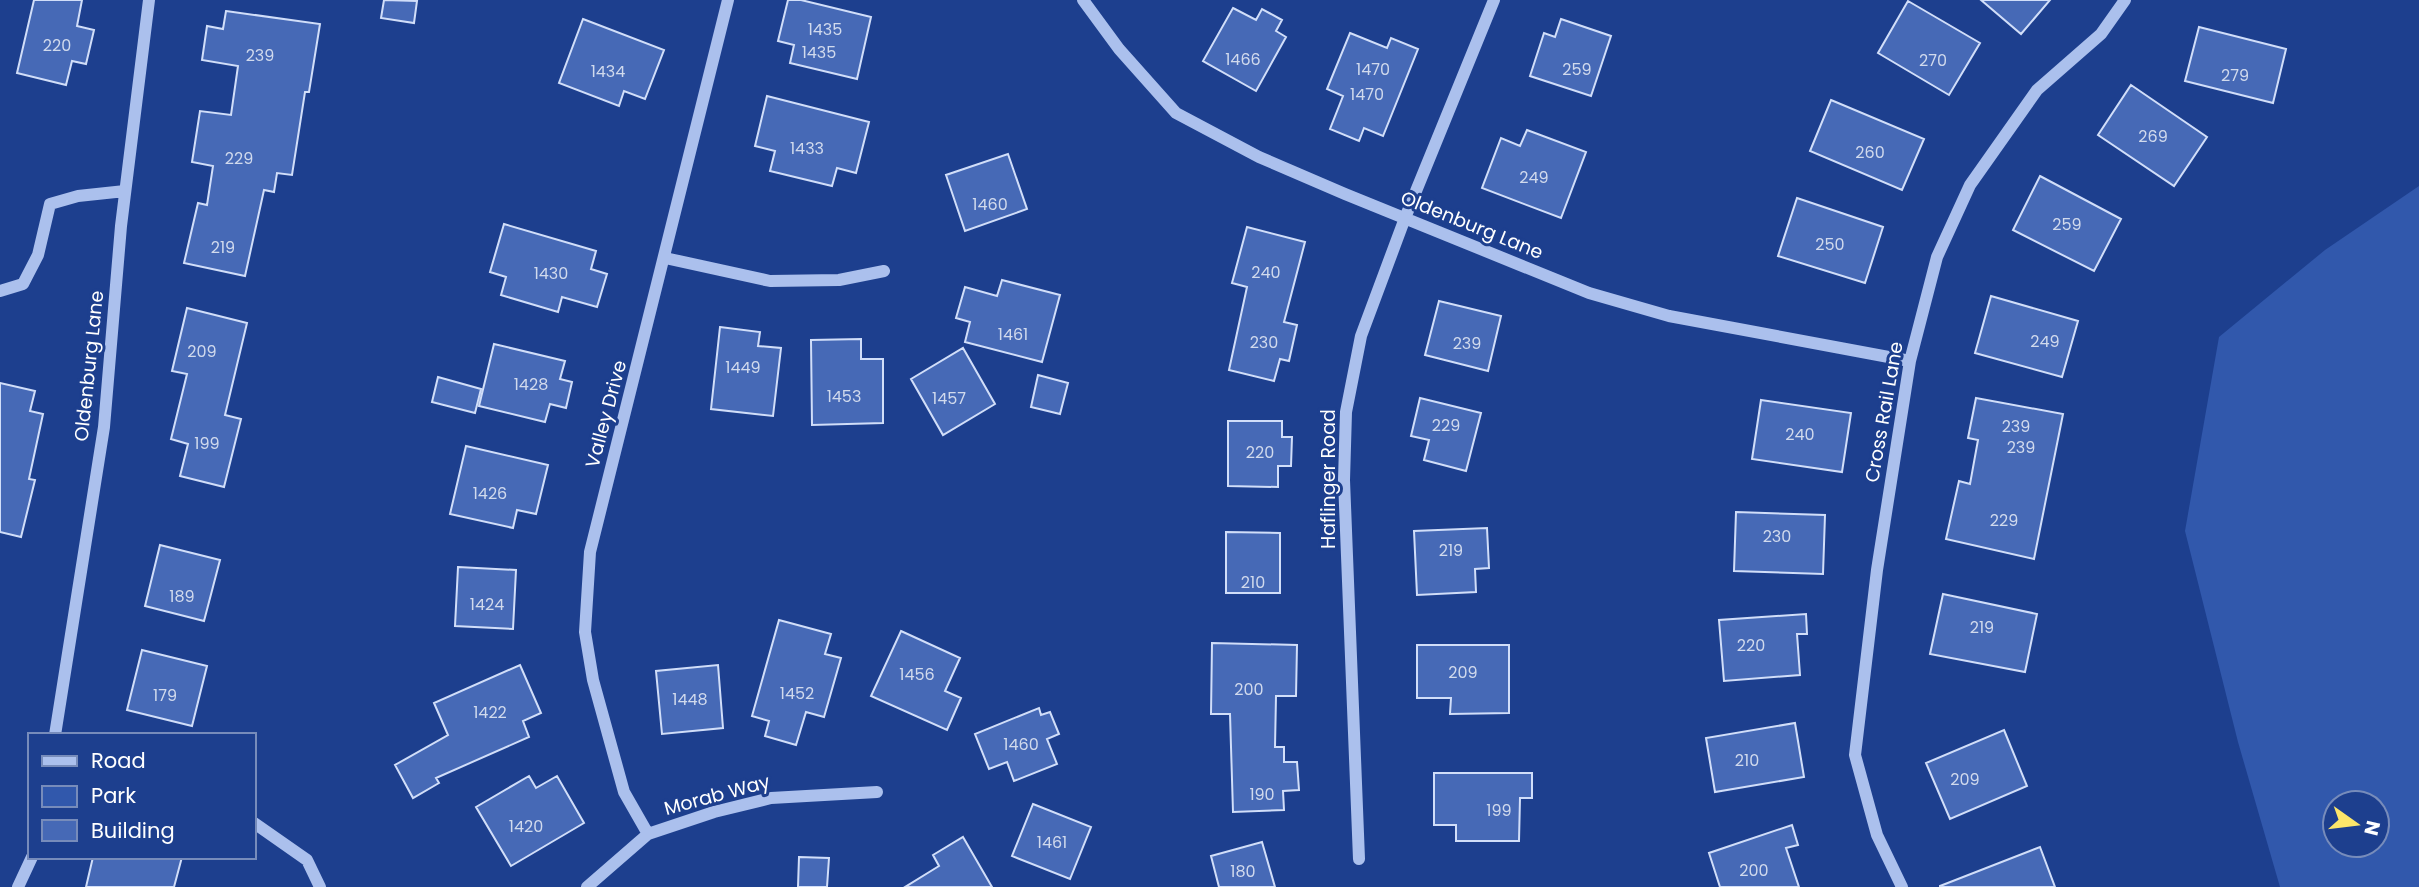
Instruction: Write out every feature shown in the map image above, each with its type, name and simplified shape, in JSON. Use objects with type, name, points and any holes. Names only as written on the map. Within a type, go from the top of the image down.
[{"type":"street","name":"Oldenburg Lane","points":[[55,733],[104,427],[125,191],[149,0]]},
{"type":"street","name":"Valley Drive","points":[[648,834],[624,792],[607,740],[585,632],[586,592],[590,552],[728,0]]},
{"type":"street","name":"Oldenburg Lane","points":[[1083,0],[1119,49],[1176,113],[1259,157],[1589,293],[1669,316],[1910,361]]},
{"type":"street","name":"Haflinger Road","points":[[1359,859],[1344,480],[1346,412],[1361,336],[1405,218],[1494,0]]},
{"type":"street","name":"Cross Rail Lane","points":[[1902,887],[1878,835],[1855,755],[1877,570],[1910,361],[1937,257],[1970,186],[2038,90],[2101,34],[2125,0]]},
{"type":"street","points":[[0,291],[23,284],[38,255],[50,204],[78,197],[125,191]]},
{"type":"street","points":[[665,258],[770,281],[839,280],[884,271]]},
{"type":"street","name":"Morab Way","points":[[587,887],[648,834],[714,812],[771,798],[877,792]]},
{"type":"street","points":[[256,824],[307,860],[320,887]]},
{"type":"street","points":[[18,887],[31,859]]},
{"type":"green space","points":[[2419,186],[2419,887],[2280,887],[2238,742],[2185,531],[2219,337],[2325,250]]},
{"type":"building","points":[[34,0],[82,0],[77,26],[94,30],[86,64],[72,61],[66,85],[17,73]]},
{"type":"building","points":[[384,0],[417,1],[414,23],[381,18]]},
{"type":"building","points":[[788,0],[801,0],[871,17],[857,79],[790,63],[794,45],[778,41]]},
{"type":"building","points":[[1981,0],[2050,0],[2021,34]]},
{"type":"building","points":[[1908,1],[1980,43],[1949,95],[1878,53]]},
{"type":"building","points":[[1233,8],[1256,20],[1262,9],[1282,20],[1276,31],[1286,37],[1256,91],[1203,61]]},
{"type":"building","points":[[226,11],[320,24],[309,92],[305,92],[292,175],[277,173],[274,192],[264,190],[245,276],[184,263],[198,203],[207,205],[213,166],[192,162],[200,111],[231,115],[238,66],[202,60],[207,26],[223,29]]},
{"type":"building","points":[[583,19],[664,50],[645,99],[624,91],[619,106],[559,83]]},
{"type":"building","points":[[1561,19],[1611,36],[1591,96],[1530,76],[1544,33],[1555,37]]},
{"type":"building","points":[[2199,27],[2286,49],[2273,103],[2185,81]]},
{"type":"building","points":[[1350,33],[1387,48],[1391,38],[1418,49],[1383,136],[1364,128],[1359,141],[1330,129],[1343,96],[1327,89]]},
{"type":"building","points":[[2131,85],[2207,137],[2174,186],[2098,135]]},
{"type":"building","points":[[767,96],[869,122],[856,173],[837,168],[832,186],[770,171],[775,151],[755,146]]},
{"type":"building","points":[[1831,100],[1924,139],[1902,190],[1810,151]]},
{"type":"building","points":[[1527,130],[1586,152],[1561,218],[1482,188],[1501,138],[1520,146]]},
{"type":"building","points":[[1008,154],[1027,209],[965,231],[946,175]]},
{"type":"building","points":[[2040,176],[2121,219],[2094,271],[2013,230]]},
{"type":"building","points":[[1797,198],[1883,227],[1865,283],[1778,256]]},
{"type":"building","points":[[504,224],[596,251],[591,269],[607,274],[597,307],[562,297],[558,312],[501,295],[506,277],[490,272]]},
{"type":"building","points":[[1247,227],[1305,242],[1284,322],[1297,325],[1289,361],[1280,359],[1274,381],[1229,370],[1247,287],[1232,283]]},
{"type":"building","points":[[1002,280],[1060,295],[1042,362],[965,342],[970,322],[956,318],[965,287],[997,296]]},
{"type":"building","points":[[1991,296],[2078,321],[2062,377],[1975,353]]},
{"type":"building","points":[[1439,301],[1501,316],[1488,371],[1425,355]]},
{"type":"building","points":[[187,308],[247,323],[225,415],[241,419],[224,487],[180,476],[188,444],[171,439],[187,374],[172,371]]},
{"type":"building","points":[[720,327],[760,332],[758,346],[781,348],[773,416],[711,409]]},
{"type":"building","points":[[861,339],[861,359],[883,359],[883,423],[812,425],[811,340]]},
{"type":"building","points":[[494,344],[565,361],[560,379],[572,382],[566,408],[550,404],[545,422],[479,406]]},
{"type":"building","points":[[963,348],[995,404],[943,435],[911,379]]},
{"type":"building","points":[[1038,375],[1068,383],[1060,414],[1031,407]]},
{"type":"building","points":[[438,377],[481,389],[475,413],[432,402]]},
{"type":"building","points":[[0,383],[35,391],[30,411],[43,414],[29,479],[35,480],[21,537],[0,532]]},
{"type":"building","points":[[1420,398],[1481,413],[1466,471],[1424,460],[1429,440],[1411,436]]},
{"type":"building","points":[[1976,398],[2063,414],[2034,559],[1946,539],[1959,481],[1970,484],[1978,440],[1968,438]]},
{"type":"building","points":[[1761,400],[1851,413],[1842,472],[1752,459]]},
{"type":"building","points":[[1228,421],[1282,421],[1282,437],[1292,437],[1291,466],[1278,466],[1278,487],[1228,486]]},
{"type":"building","points":[[466,446],[548,465],[536,514],[517,510],[513,528],[450,514]]},
{"type":"building","points":[[1736,512],[1825,515],[1823,574],[1734,571]]},
{"type":"building","points":[[1487,528],[1489,568],[1475,569],[1476,592],[1417,595],[1414,531]]},
{"type":"building","points":[[1226,532],[1280,533],[1280,593],[1226,593]]},
{"type":"building","points":[[160,545],[220,560],[204,621],[145,606]]},
{"type":"building","points":[[458,567],[516,570],[513,629],[455,626]]},
{"type":"building","points":[[1943,594],[2037,614],[2025,672],[1930,654]]},
{"type":"building","points":[[1806,614],[1807,634],[1797,634],[1800,675],[1724,681],[1719,620]]},
{"type":"building","points":[[779,620],[831,634],[825,654],[841,658],[824,717],[806,712],[796,745],[765,736],[769,721],[752,716]]},
{"type":"building","points":[[901,631],[960,658],[945,691],[961,698],[947,730],[871,696]]},
{"type":"building","points":[[1212,643],[1297,645],[1296,696],[1276,696],[1275,747],[1284,747],[1284,762],[1297,762],[1299,790],[1283,791],[1284,810],[1233,812],[1230,714],[1211,714]]},
{"type":"building","points":[[1417,645],[1509,645],[1509,713],[1450,714],[1451,698],[1417,698]]},
{"type":"building","points":[[142,650],[207,666],[192,726],[127,710]]},
{"type":"building","points":[[520,665],[541,713],[523,721],[529,737],[436,778],[439,783],[413,798],[395,765],[448,735],[434,703]]},
{"type":"building","points":[[718,665],[723,728],[662,734],[656,671]]},
{"type":"building","points":[[1039,708],[1041,715],[1050,712],[1059,734],[1047,739],[1057,764],[1014,781],[1007,762],[989,769],[975,734]]},
{"type":"building","points":[[1795,723],[1804,777],[1715,792],[1706,738]]},
{"type":"building","points":[[2004,730],[2027,786],[1950,819],[1926,763]]},
{"type":"building","points":[[1434,773],[1532,773],[1532,798],[1520,798],[1519,841],[1456,841],[1456,825],[1434,825]]},
{"type":"building","points":[[529,776],[536,788],[557,776],[584,823],[511,866],[476,807]]},
{"type":"building","points":[[1033,804],[1091,827],[1070,879],[1012,856]]},
{"type":"building","points":[[1792,825],[1798,845],[1786,848],[1799,887],[1720,887],[1709,853]]},
{"type":"building","points":[[963,837],[992,887],[905,887],[939,866],[933,855]]},
{"type":"building","points":[[1262,842],[1275,887],[1219,887],[1211,856]]},
{"type":"building","points":[[2040,847],[2055,887],[1940,887],[1940,886]]},
{"type":"building","points":[[799,857],[829,858],[827,887],[798,887]]},
{"type":"building","points":[[93,859],[181,859],[174,887],[86,887]]}]
